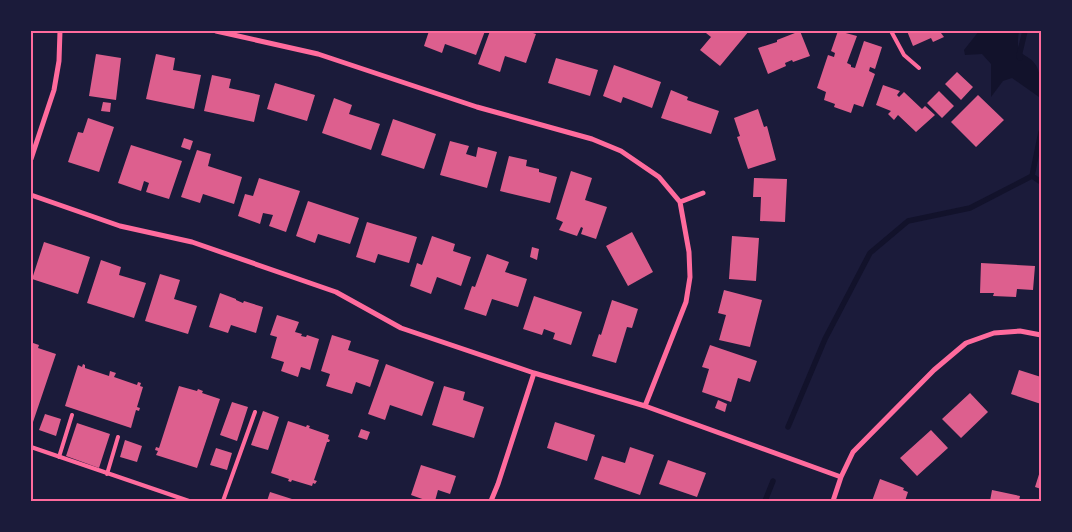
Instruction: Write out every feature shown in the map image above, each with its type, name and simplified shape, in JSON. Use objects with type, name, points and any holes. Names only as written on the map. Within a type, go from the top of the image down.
[{"type":"street","points":[[31,159],[54,90],[59,61],[60,31]]},
{"type":"street","points":[[216,31],[318,54],[477,107],[592,139],[621,151],[659,177],[680,202],[689,252],[690,277],[686,302],[645,406]]},
{"type":"street","points":[[680,202],[703,193]]},
{"type":"street","points":[[31,196],[120,226],[192,242],[336,292],[401,328],[534,373],[645,406],[841,477]]},
{"type":"street","points":[[834,501],[841,477],[853,452],[934,370],[966,343],[994,333],[1020,331],[1041,335]]},
{"type":"street","points":[[491,501],[534,373]]},
{"type":"lane","points":[[891,31],[904,55],[920,68]]},
{"type":"lane","points":[[223,501],[255,412]]},
{"type":"lane","points":[[59,457],[72,415]]},
{"type":"lane","points":[[106,474],[118,437]]},
{"type":"lane","points":[[31,447],[190,501]]},
{"type":"shaded area","points":[[979,31],[1019,31],[1018,47],[1023,54],[1030,58],[1038,70],[1041,88],[1041,95],[1039,97],[1012,78],[1003,81],[991,97],[991,64],[982,54],[965,55],[964,50]]},
{"type":"building","points":[[429,31],[485,31],[476,55],[445,44],[442,53],[424,46]]},
{"type":"building","points":[[490,31],[527,31],[536,34],[526,63],[505,56],[500,72],[478,64]]},
{"type":"building","points":[[708,31],[749,31],[720,66],[700,50],[711,37],[706,33]]},
{"type":"building","points":[[800,31],[810,56],[785,63],[786,66],[768,74],[758,48],[777,42],[777,40]]},
{"type":"building","points":[[838,31],[857,36],[847,63],[851,67],[855,68],[864,41],[882,47],[875,69],[870,67],[869,71],[875,74],[863,107],[854,104],[851,113],[834,107],[835,104],[824,100],[826,92],[817,88],[828,55],[834,57],[835,53],[831,51]]},
{"type":"building","points":[[907,31],[945,31],[941,33],[944,37],[933,42],[931,38],[913,46]]},
{"type":"building","points":[[96,54],[121,58],[116,100],[89,96]]},
{"type":"building","points":[[156,54],[175,58],[173,70],[201,75],[194,109],[146,99]]},
{"type":"building","points":[[556,58],[598,70],[590,96],[548,83]]},
{"type":"building","points":[[614,65],[661,82],[652,108],[623,97],[621,103],[603,96]]},
{"type":"building","points":[[957,72],[973,87],[961,100],[945,84]]},
{"type":"building","points":[[212,75],[231,79],[229,88],[260,95],[254,122],[204,111]]},
{"type":"building","points":[[275,83],[315,95],[307,121],[267,109]]},
{"type":"building","points":[[883,85],[900,91],[897,95],[899,97],[904,92],[922,109],[925,106],[935,115],[916,132],[898,115],[894,120],[888,114],[891,111],[876,105]]},
{"type":"building","points":[[671,90],[688,97],[687,100],[719,111],[711,134],[661,118]]},
{"type":"building","points":[[939,91],[954,106],[942,118],[927,103]]},
{"type":"building","points":[[978,95],[1004,120],[976,147],[951,122]]},
{"type":"building","points":[[334,98],[352,105],[349,114],[380,124],[371,150],[322,133]]},
{"type":"building","points":[[103,102],[111,103],[110,112],[101,111]]},
{"type":"building","points":[[758,109],[764,127],[767,126],[776,160],[748,169],[737,137],[740,136],[734,118]]},
{"type":"building","points":[[88,118],[114,127],[99,172],[68,162],[78,132],[83,133]]},
{"type":"building","points":[[393,119],[436,134],[424,169],[381,155]]},
{"type":"building","points":[[184,138],[193,141],[190,150],[181,147]]},
{"type":"building","points":[[450,141],[469,146],[466,154],[476,157],[478,147],[497,152],[487,188],[440,175]]},
{"type":"building","points":[[131,145],[182,161],[169,199],[146,192],[149,183],[144,181],[141,191],[118,183]]},
{"type":"building","points":[[197,150],[211,154],[208,166],[242,177],[234,204],[203,194],[200,203],[181,197]]},
{"type":"building","points":[[509,156],[527,160],[526,166],[539,169],[539,172],[557,177],[550,203],[500,191]]},
{"type":"building","points":[[571,171],[592,178],[585,200],[607,207],[596,239],[581,234],[583,228],[581,227],[577,236],[559,230],[563,222],[556,219]]},
{"type":"building","points":[[259,178],[300,191],[286,232],[269,226],[273,215],[263,213],[260,224],[238,216],[245,194],[253,196]]},
{"type":"building","points":[[754,178],[787,179],[785,222],[760,221],[761,197],[753,197]]},
{"type":"building","points":[[308,201],[359,218],[350,244],[318,234],[315,243],[296,236]]},
{"type":"building","points":[[367,222],[417,237],[409,263],[378,254],[375,263],[356,257]]},
{"type":"building","points":[[632,232],[653,272],[628,286],[606,246]]},
{"type":"building","points":[[432,236],[455,244],[453,251],[471,257],[461,286],[437,277],[431,294],[410,286],[417,263],[422,265]]},
{"type":"building","points":[[732,236],[759,238],[756,281],[729,279]]},
{"type":"building","points":[[44,242],[90,257],[78,294],[32,279]]},
{"type":"building","points":[[532,247],[539,249],[537,260],[530,257]]},
{"type":"building","points":[[487,254],[509,262],[505,272],[527,279],[518,307],[492,299],[486,316],[464,309],[472,286],[475,287]]},
{"type":"building","points":[[101,260],[121,267],[119,275],[146,283],[134,318],[87,303]]},
{"type":"building","points":[[981,263],[1035,266],[1033,290],[1017,289],[1016,297],[993,296],[994,293],[980,293]]},
{"type":"building","points":[[160,274],[180,280],[174,299],[197,306],[188,334],[145,321]]},
{"type":"building","points":[[724,290],[762,300],[750,347],[719,340],[726,315],[718,313]]},
{"type":"building","points":[[220,293],[243,303],[244,301],[263,307],[256,333],[231,325],[228,333],[209,327]]},
{"type":"building","points":[[534,296],[582,312],[571,345],[553,339],[555,333],[544,329],[542,335],[523,329]]},
{"type":"building","points":[[612,300],[638,309],[632,328],[627,327],[616,363],[592,356]]},
{"type":"building","points":[[277,315],[299,322],[295,332],[302,334],[301,336],[306,337],[307,335],[319,339],[310,370],[301,367],[298,377],[281,371],[284,362],[271,358],[277,337],[270,335]]},
{"type":"building","points":[[332,335],[351,341],[348,350],[379,360],[370,387],[356,382],[352,394],[326,386],[330,374],[321,371]]},
{"type":"building","points":[[33,343],[39,345],[38,348],[56,354],[32,425],[31,345]]},
{"type":"building","points":[[710,345],[757,361],[750,382],[738,378],[731,402],[702,392],[709,369],[702,367]]},
{"type":"building","points":[[83,364],[85,368],[109,376],[110,371],[116,373],[114,377],[137,385],[138,382],[141,383],[140,386],[143,387],[137,407],[140,408],[139,411],[136,410],[131,428],[65,406],[78,365],[82,367]]},
{"type":"building","points":[[386,364],[434,382],[422,416],[390,405],[385,420],[368,414]]},
{"type":"building","points":[[1019,370],[1041,377],[1041,404],[1011,394]]},
{"type":"building","points":[[179,386],[197,391],[198,389],[203,391],[202,393],[220,399],[197,468],[156,455],[158,451],[155,450],[156,447],[159,448]]},
{"type":"building","points":[[444,386],[465,392],[463,400],[484,407],[474,438],[432,425]]},
{"type":"building","points":[[970,393],[988,412],[961,438],[942,419]]},
{"type":"building","points":[[718,400],[727,404],[725,412],[715,408]]},
{"type":"building","points":[[232,402],[248,407],[237,441],[220,435]]},
{"type":"building","points":[[263,411],[279,417],[268,450],[251,445]]},
{"type":"building","points":[[45,414],[61,419],[56,436],[39,430]]},
{"type":"building","points":[[288,421],[306,427],[307,425],[310,426],[309,428],[329,435],[328,439],[330,440],[327,442],[314,480],[317,481],[312,486],[292,480],[291,482],[288,481],[289,479],[271,473]]},
{"type":"building","points":[[555,422],[595,435],[587,461],[547,448]]},
{"type":"building","points":[[77,423],[110,434],[99,468],[66,456]]},
{"type":"building","points":[[361,429],[370,432],[367,440],[358,437]]},
{"type":"building","points":[[931,430],[948,448],[917,476],[900,458]]},
{"type":"building","points":[[125,440],[142,446],[137,462],[120,457]]},
{"type":"building","points":[[630,447],[654,455],[640,495],[594,479],[602,456],[625,463]]},
{"type":"building","points":[[216,448],[232,453],[227,470],[210,465]]},
{"type":"building","points":[[668,460],[706,473],[697,497],[659,484]]},
{"type":"building","points":[[421,465],[456,476],[450,494],[438,490],[435,501],[428,501],[411,495]]},
{"type":"building","points":[[1041,468],[1041,489],[1035,487]]},
{"type":"building","points":[[880,479],[904,488],[903,490],[908,492],[905,501],[872,501]]},
{"type":"building","points":[[992,490],[1020,496],[1019,501],[990,501]]},
{"type":"building","points":[[270,492],[295,500],[295,501],[267,501]]},
{"type":"waterway","points":[[1020,58],[1025,31]]},
{"type":"waterway","points":[[788,427],[825,339],[870,253],[908,221],[970,208],[1032,176],[1041,132]]},
{"type":"waterway","points":[[1032,176],[1041,182]]},
{"type":"waterway","points":[[765,501],[773,481]]}]
